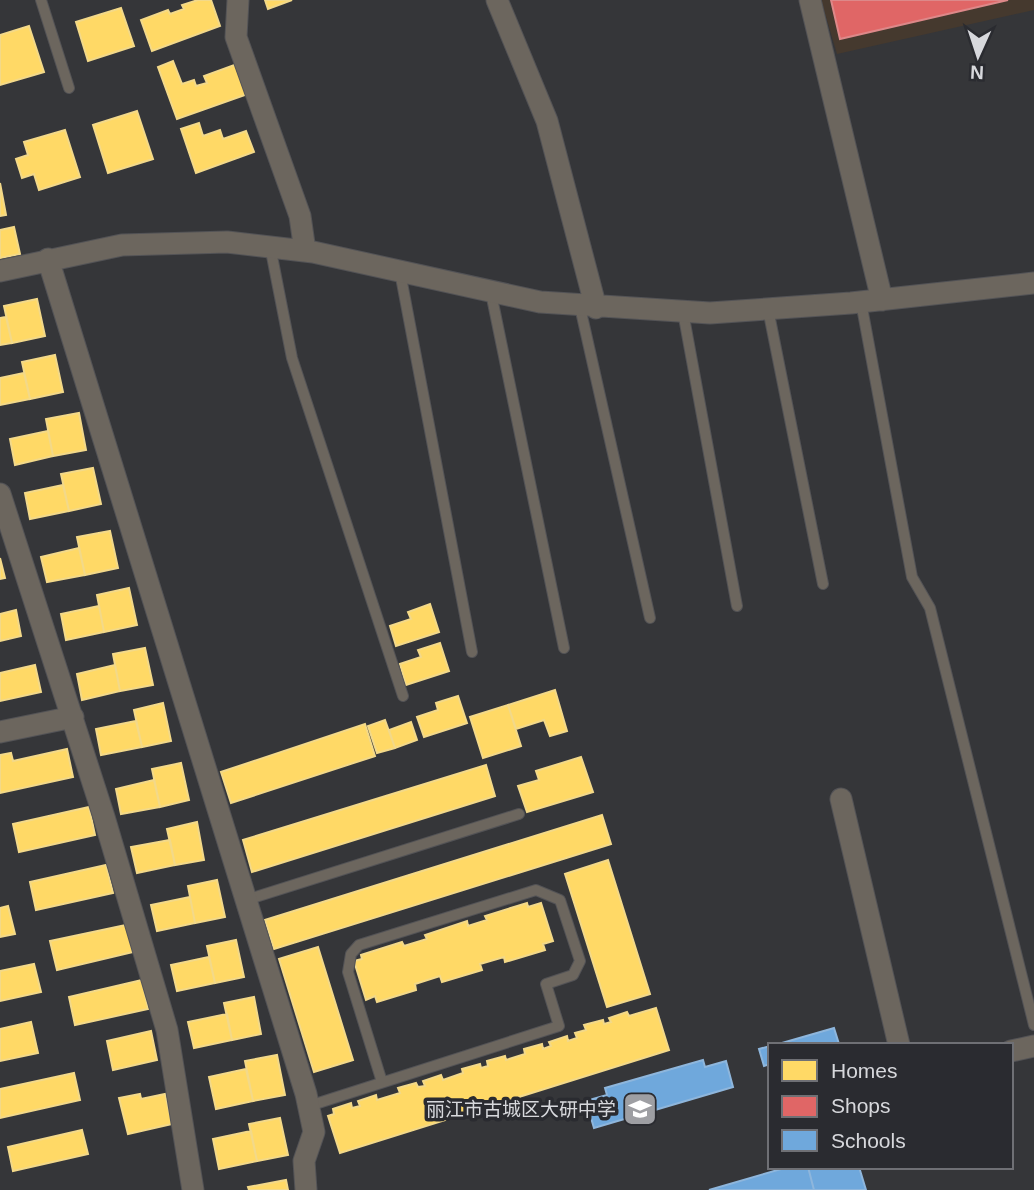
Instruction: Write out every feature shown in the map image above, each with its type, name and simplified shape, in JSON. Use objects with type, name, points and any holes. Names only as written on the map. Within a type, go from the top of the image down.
[{"type":"street","points":[[238,0],[236,37],[300,216],[305,251]]},
{"type":"street","points":[[497,0],[547,121],[588,307]]},
{"type":"street","points":[[810,0],[872,301]]},
{"type":"street","points":[[0,271],[48,259],[151,242],[228,242],[305,251],[491,293],[588,307],[683,312],[872,301],[1034,283]]},
{"type":"street","points":[[48,259],[309,1106],[314,1132],[304,1161],[306,1190]]},
{"type":"street","points":[[0,494],[73,717],[167,1030],[194,1190]]},
{"type":"street","points":[[0,732],[73,717]]},
{"type":"street","points":[[841,799],[899,1043]]},
{"type":"street","points":[[1013,1051],[1034,1046]]},
{"type":"lane","points":[[41,0],[69,88]]},
{"type":"lane","points":[[270,245],[292,358],[403,696]]},
{"type":"lane","points":[[400,272],[472,652]]},
{"type":"lane","points":[[491,293],[564,648]]},
{"type":"lane","points":[[872,301],[912,577],[930,608],[1034,1025]]},
{"type":"lane","points":[[588,307],[650,618]]},
{"type":"lane","points":[[768,309],[823,584]]},
{"type":"lane","points":[[683,312],[737,606]]},
{"type":"lane","points":[[246,900],[519,814]]},
{"type":"lane","points":[[309,1106],[559,1026],[546,984],[573,975],[580,961],[560,900],[536,890],[359,945],[351,954],[348,972],[382,1082]]},
{"type":"shaded area","points":[[821,0],[1034,0],[1034,10],[837,54]]},
{"type":"building: Homes","points":[[198,0],[211,0],[220,26],[152,51],[141,20],[168,10],[170,14],[184,9],[182,5]]},
{"type":"building: Homes","points":[[265,0],[292,0],[268,9]]},
{"type":"building: Homes","points":[[121,8],[134,46],[88,61],[76,22]]},
{"type":"building: Homes","points":[[29,26],[44,72],[0,85],[0,35]]},
{"type":"building: Homes","points":[[173,61],[182,84],[194,80],[196,86],[207,83],[204,76],[237,64],[248,94],[177,119],[158,67]]},
{"type":"building: Homes","points":[[137,111],[153,159],[108,173],[93,125]]},
{"type":"building: Homes","points":[[199,123],[203,136],[220,130],[223,139],[246,131],[254,152],[196,173],[181,129]]},
{"type":"building: Homes","points":[[65,130],[80,177],[39,190],[34,174],[22,178],[16,159],[28,155],[24,142]]},
{"type":"building: Homes","points":[[0,183],[6,215],[0,216]]},
{"type":"building: Homes","points":[[14,227],[20,254],[0,258],[0,230]]},
{"type":"building: Homes","points":[[37,299],[45,336],[12,343],[4,306]]},
{"type":"building: Homes","points":[[6,317],[12,343],[0,345],[0,318]]},
{"type":"building: Homes","points":[[55,355],[63,392],[30,399],[22,362]]},
{"type":"building: Homes","points":[[24,373],[30,399],[0,405],[0,378]]},
{"type":"building: Homes","points":[[79,413],[86,450],[53,456],[46,419]]},
{"type":"building: Homes","points":[[48,431],[53,456],[15,465],[10,439]]},
{"type":"building: Homes","points":[[93,468],[101,504],[69,511],[61,474]]},
{"type":"building: Homes","points":[[63,485],[69,511],[30,519],[25,493]]},
{"type":"building: Homes","points":[[110,531],[118,568],[85,575],[77,537]]},
{"type":"building: Homes","points":[[79,548],[85,575],[47,582],[41,557]]},
{"type":"building: Homes","points":[[0,558],[5,578],[0,579]]},
{"type":"building: Homes","points":[[129,588],[137,625],[104,632],[97,595]]},
{"type":"building: Homes","points":[[430,604],[439,632],[396,646],[390,626],[411,619],[408,612]]},
{"type":"building: Homes","points":[[99,606],[104,632],[66,640],[61,614]]},
{"type":"building: Homes","points":[[16,610],[21,636],[0,641],[0,614]]},
{"type":"building: Homes","points":[[440,643],[449,671],[406,685],[400,664],[421,657],[418,650]]},
{"type":"building: Homes","points":[[145,648],[153,685],[120,691],[113,654]]},
{"type":"building: Homes","points":[[35,665],[41,692],[0,701],[0,673]]},
{"type":"building: Homes","points":[[115,665],[120,691],[82,700],[77,674]]},
{"type":"building: Homes","points":[[555,690],[567,731],[550,736],[544,720],[516,729],[508,705]]},
{"type":"building: Homes","points":[[458,696],[467,723],[424,737],[417,717],[438,710],[436,703]]},
{"type":"building: Homes","points":[[163,703],[171,741],[142,747],[134,710]]},
{"type":"building: Homes","points":[[508,705],[521,746],[483,758],[470,717]]},
{"type":"building: Homes","points":[[385,720],[395,748],[377,753],[368,726]]},
{"type":"building: Homes","points":[[136,721],[142,747],[101,755],[96,729]]},
{"type":"building: Homes","points":[[411,722],[417,740],[395,748],[389,730]]},
{"type":"building: Homes","points":[[365,724],[375,756],[231,803],[221,772]]},
{"type":"building: Homes","points":[[67,749],[73,777],[0,793],[0,755],[11,753],[13,761]]},
{"type":"building: Homes","points":[[581,757],[593,792],[527,812],[518,786],[539,780],[536,771]]},
{"type":"building: Homes","points":[[181,763],[189,800],[160,807],[152,769]]},
{"type":"building: Homes","points":[[486,765],[495,796],[252,872],[243,840]]},
{"type":"building: Homes","points":[[154,780],[160,807],[121,814],[116,789]]},
{"type":"building: Homes","points":[[89,807],[95,835],[19,852],[13,824]]},
{"type":"building: Homes","points":[[602,815],[611,844],[274,949],[265,920]]},
{"type":"building: Homes","points":[[197,822],[204,860],[175,865],[167,829]]},
{"type":"building: Homes","points":[[170,840],[175,865],[137,873],[131,847]]},
{"type":"building: Homes","points":[[608,860],[650,994],[607,1007],[565,874]]},
{"type":"building: Homes","points":[[106,865],[113,893],[36,910],[30,882]]},
{"type":"building: Homes","points":[[217,880],[225,917],[195,923],[188,886]]},
{"type":"building: Homes","points":[[190,897],[195,923],[157,931],[151,905]]},
{"type":"building: Homes","points":[[527,903],[528,907],[541,903],[553,941],[543,944],[545,950],[505,962],[504,957],[480,964],[482,970],[442,982],[440,976],[415,984],[416,990],[377,1002],[375,996],[366,1000],[354,961],[362,959],[361,955],[402,942],[404,946],[427,939],[425,935],[467,921],[468,926],[487,920],[485,916]]},
{"type":"building: Homes","points":[[8,906],[15,934],[0,937],[0,908]]},
{"type":"building: Homes","points":[[126,925],[133,952],[57,970],[50,941]]},
{"type":"building: Homes","points":[[236,940],[244,977],[215,983],[207,946]]},
{"type":"building: Homes","points":[[318,947],[353,1060],[314,1072],[279,959]]},
{"type":"building: Homes","points":[[209,957],[215,983],[177,991],[171,965]]},
{"type":"building: Homes","points":[[34,964],[41,992],[0,1001],[0,971]]},
{"type":"building: Homes","points":[[142,980],[148,1009],[75,1025],[69,997]]},
{"type":"building: Homes","points":[[254,997],[261,1034],[232,1040],[224,1003]]},
{"type":"building: Homes","points":[[656,1008],[669,1050],[340,1153],[328,1116],[334,1114],[333,1109],[351,1103],[352,1108],[360,1106],[358,1101],[376,1095],[377,1100],[400,1093],[398,1088],[416,1083],[418,1087],[425,1086],[423,1081],[441,1075],[443,1080],[463,1073],[462,1069],[480,1064],[481,1068],[488,1066],[487,1061],[505,1056],[506,1060],[525,1054],[524,1049],[542,1044],[543,1049],[551,1046],[549,1042],[567,1036],[568,1041],[577,1038],[575,1033],[586,1030],[584,1025],[603,1020],[604,1024],[611,1022],[609,1018],[627,1012],[629,1016]]},
{"type":"building: Homes","points":[[227,1014],[232,1040],[194,1048],[188,1022]]},
{"type":"building: Homes","points":[[31,1022],[38,1053],[0,1061],[0,1029]]},
{"type":"building: Homes","points":[[151,1031],[157,1060],[113,1070],[107,1041]]},
{"type":"building: Homes","points":[[277,1055],[285,1095],[253,1101],[245,1061]]},
{"type":"building: Homes","points":[[246,1069],[253,1101],[216,1109],[209,1077]]},
{"type":"building: Homes","points":[[74,1073],[80,1100],[0,1118],[0,1089]]},
{"type":"building: Homes","points":[[140,1094],[141,1099],[165,1094],[172,1124],[128,1134],[119,1098]]},
{"type":"building: Homes","points":[[280,1118],[288,1155],[257,1161],[249,1124]]},
{"type":"building: Homes","points":[[82,1130],[88,1154],[13,1171],[8,1147]]},
{"type":"building: Homes","points":[[251,1131],[257,1161],[219,1169],[213,1139]]},
{"type":"building: Homes","points":[[286,1180],[288,1190],[249,1190],[248,1187]]},
{"type":"building: Shops","points":[[831,0],[1008,0],[840,39]]},
{"type":"building: Schools","points":[[834,1028],[839,1043],[782,1043]]},
{"type":"building: Schools","points":[[768,1047],[768,1065],[764,1066],[759,1049]]},
{"type":"building: Schools","points":[[703,1060],[705,1067],[726,1061],[733,1087],[594,1128],[586,1101],[607,1095],[605,1088]]},
{"type":"building: Schools","points":[[781,1169],[809,1169],[814,1190],[709,1190]]},
{"type":"building: Schools","points":[[809,1169],[860,1169],[866,1190],[814,1190]]},
{"type":"place","name":"丽江市古城区大研中学","points":[[640,1109]]}]
